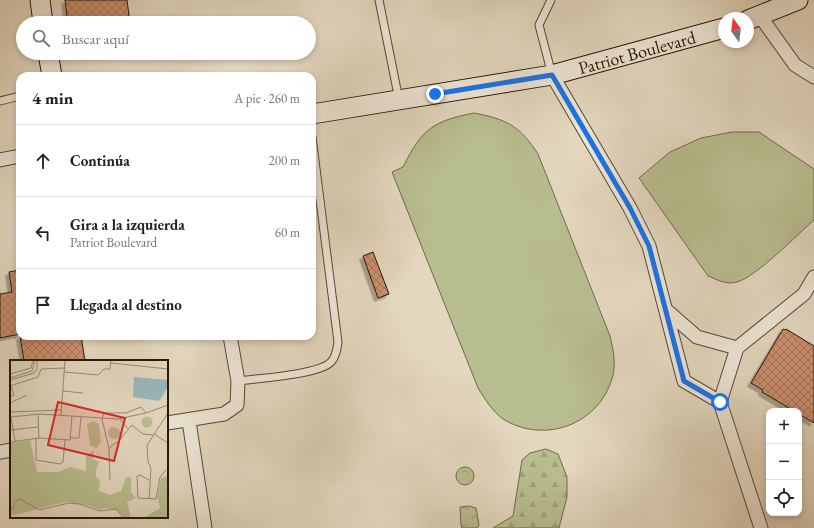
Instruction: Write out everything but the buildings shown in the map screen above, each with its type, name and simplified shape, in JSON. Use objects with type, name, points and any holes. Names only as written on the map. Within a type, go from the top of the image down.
[{"type":"street","points":[[40,0],[42,16]]},
{"type":"street","points":[[798,0],[754,18],[795,65],[814,77]]},
{"type":"street","name":"Patriot Boulevard","points":[[316,113],[552,75],[718,30]]},
{"type":"street","points":[[49,60],[51,72]]},
{"type":"street","points":[[552,75],[630,208],[649,246],[684,381],[720,402]]},
{"type":"street","points":[[0,160],[16,157]]},
{"type":"street","points":[[761,528],[720,402],[737,348],[804,294],[814,277]]},
{"type":"street","points":[[666,310],[697,337],[737,348]]},
{"type":"street","points":[[168,423],[189,421],[224,414],[237,405],[238,381],[231,340]]},
{"type":"street","points":[[189,421],[205,528]]},
{"type":"street","points":[[0,452],[10,450]]},
{"type":"lane","points":[[379,0],[399,100]]},
{"type":"lane","points":[[551,0],[539,25],[552,75]]},
{"type":"lane","points":[[0,101],[16,97]]},
{"type":"lane","points":[[238,381],[307,372],[323,367],[331,362],[336,354],[338,342],[316,168]]},
{"type":"lane","points":[[316,200],[320,199]]},
{"type":"green space","points":[[474,113],[495,118],[511,125],[525,137],[538,154],[610,336],[614,365],[613,375],[607,392],[597,406],[584,417],[569,425],[553,429],[536,430],[519,427],[503,419],[486,401],[478,388],[392,172],[403,167],[416,144],[430,129],[448,119]]},
{"type":"green space","points":[[732,132],[759,132],[814,169],[814,220],[755,272],[737,282],[729,283],[722,282],[708,276],[639,178],[670,152],[701,138]]},
{"type":"green space","points":[[546,449],[558,454],[567,477],[567,497],[559,528],[493,528],[513,516],[522,460],[530,453]]},
{"type":"green space","points":[[461,467],[469,467],[474,472],[472,483],[469,485],[461,485],[456,480],[456,472]]},
{"type":"green space","points":[[469,506],[476,508],[479,525],[477,528],[462,528],[460,507]]},
{"type":"route","points":[[435,94],[552,75],[630,208],[649,246],[684,381],[720,402]]}]
